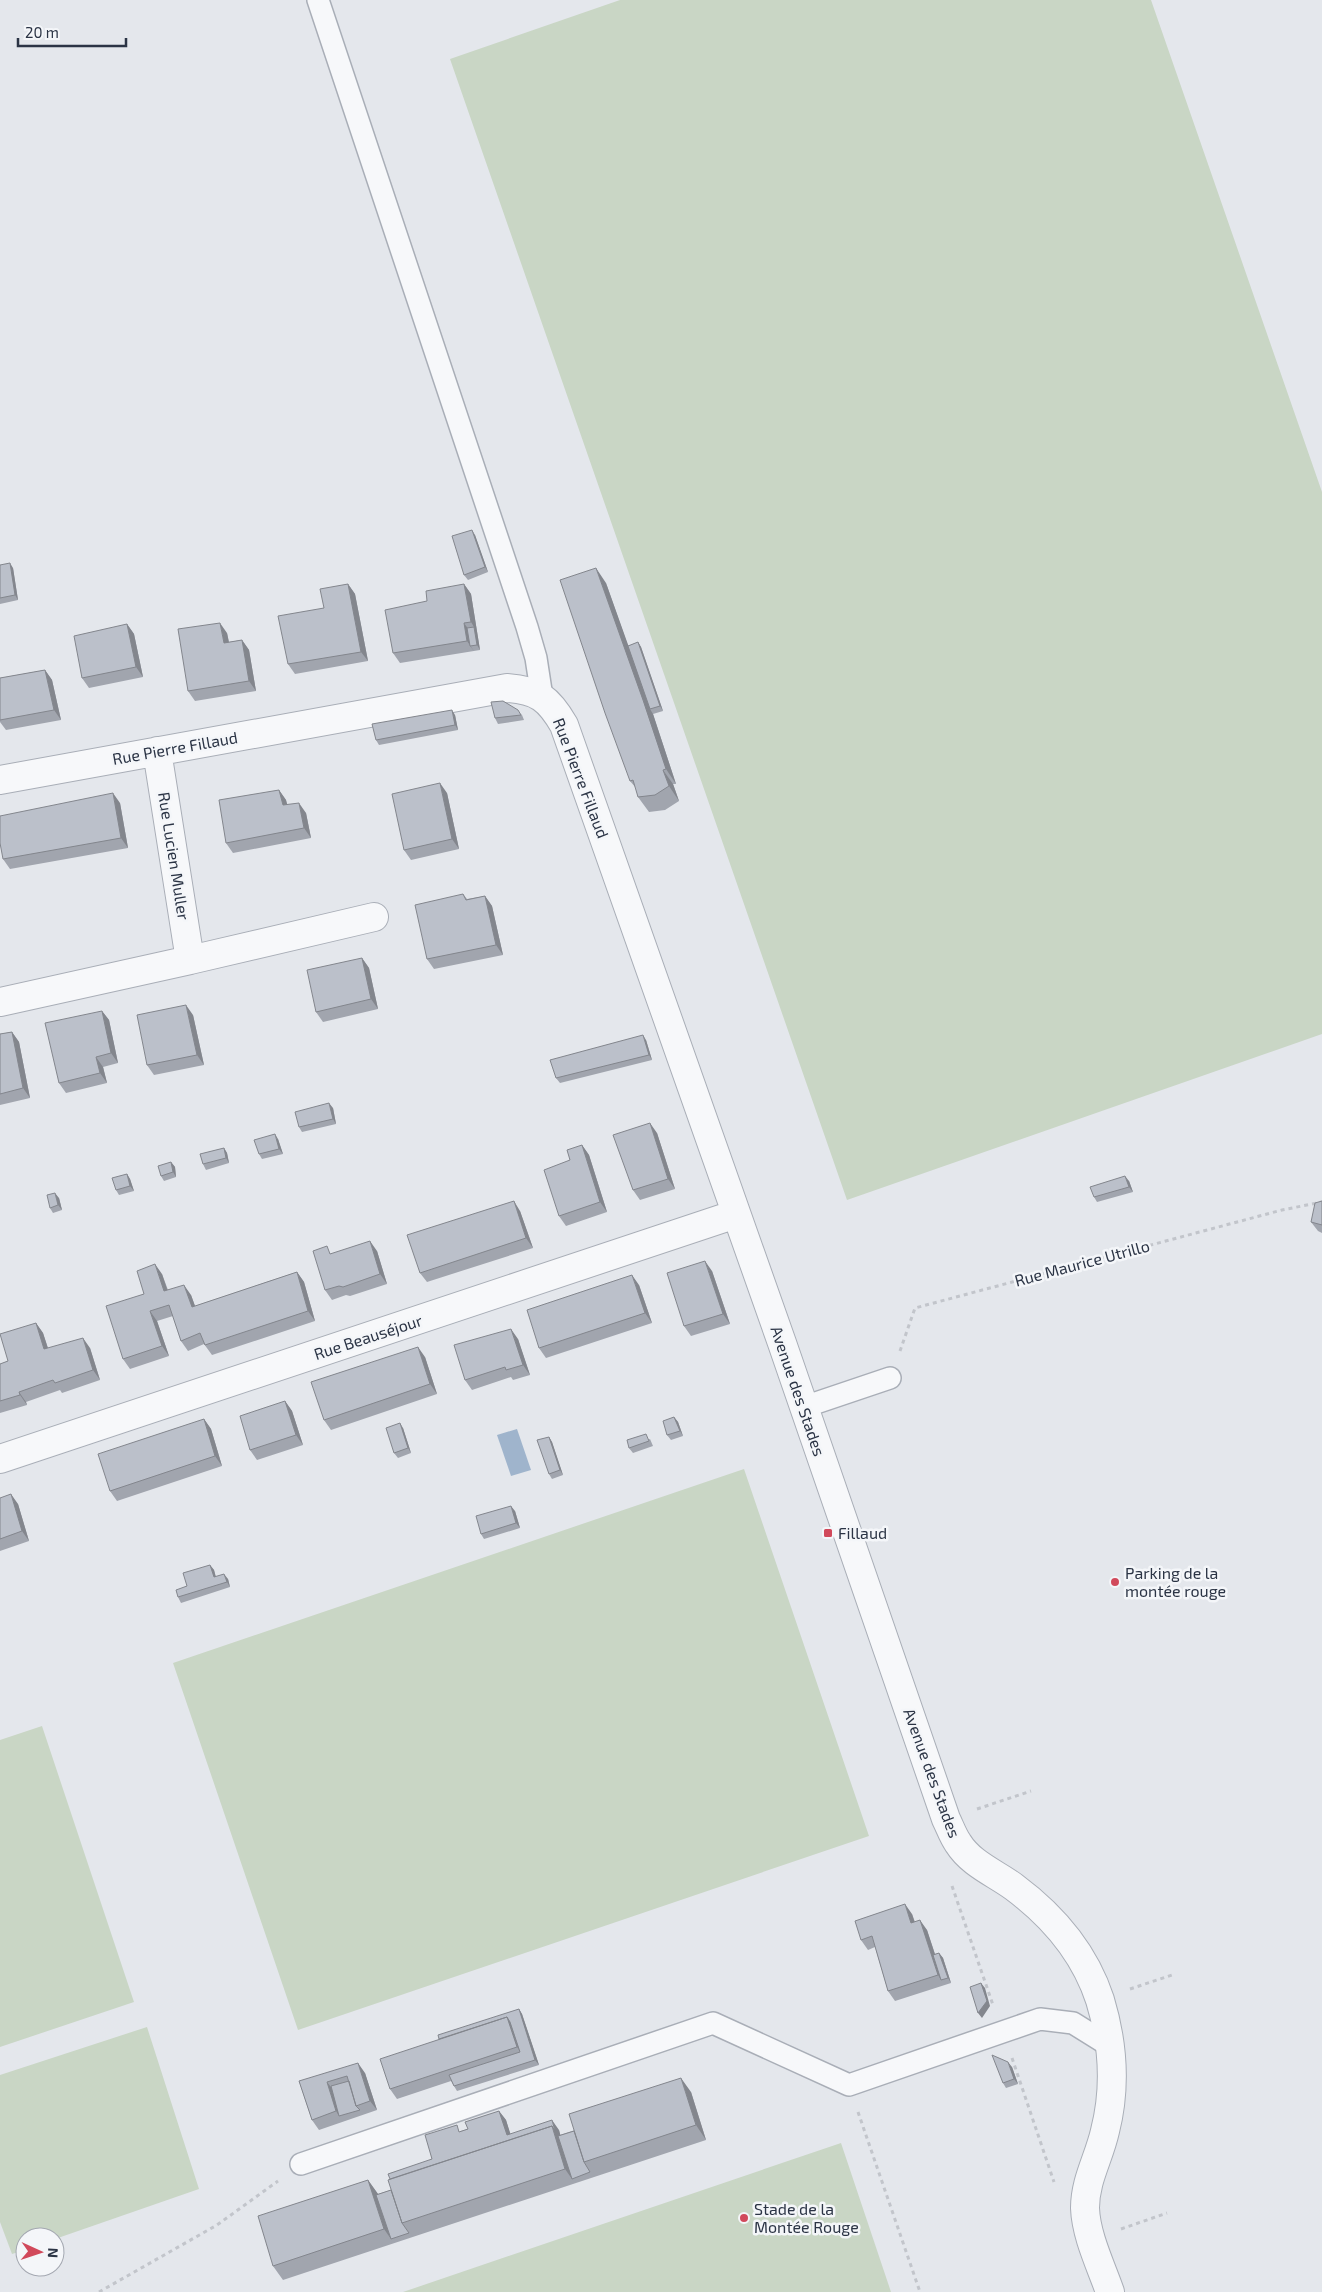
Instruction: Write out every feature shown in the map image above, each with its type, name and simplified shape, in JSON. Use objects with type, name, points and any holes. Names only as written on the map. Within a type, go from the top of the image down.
[{"type":"street","name":"Rue Pierre Fillaud","points":[[0,780],[507,688],[525,689],[542,697],[553,708],[564,725],[736,1214]]},
{"type":"street","name":"Rue Lucien Muller","points":[[157,751],[190,960]]},
{"type":"street","points":[[0,1002],[374,917]]},
{"type":"street","name":"Avenue des Stades","points":[[736,1214],[946,1819],[958,1844],[974,1862],[1014,1887],[1048,1914],[1080,1955],[1100,2000],[1110,2046],[1111,2095],[1105,2132],[1089,2176],[1085,2208],[1091,2239],[1110,2292]]},
{"type":"street","name":"Rue Beauséjour","points":[[0,1459],[736,1214]]},
{"type":"lane","points":[[318,0],[527,627],[536,658],[542,697]]},
{"type":"lane","points":[[804,1406],[890,1378]]},
{"type":"lane","points":[[301,2164],[713,2023],[849,2085],[1040,2019],[1074,2023],[1110,2046]]},
{"type":"path","name":"Rue Maurice Utrillo","points":[[890,1378],[915,1308],[1282,1210],[1322,1202]]},
{"type":"path","points":[[849,2085],[920,2292]]},
{"type":"path","points":[[99,2292],[216,2225],[301,2164]]},
{"type":"green space","points":[[620,0],[1151,0],[1322,492],[1322,1034],[847,1200],[450,59]]},
{"type":"green space","points":[[744,1469],[869,1836],[298,2030],[173,1663]]},
{"type":"green space","points":[[42,1726],[134,2002],[0,2047],[0,1740]]},
{"type":"green space","points":[[147,2027],[199,2189],[65,2236],[65,2227],[15,2227],[15,2253],[12,2254],[0,2222],[0,2075]]},
{"type":"green space","name":"Stade de la Montée Rouge","points":[[841,2143],[891,2292],[403,2292]]},
{"type":"water","points":[[517,1429],[531,1470],[511,1476],[497,1435]]},
{"type":"building","points":[[472,530],[485,567],[464,575],[452,536]]},
{"type":"building","points":[[10,563],[15,595],[0,598],[0,565]]},
{"type":"building","points":[[596,568],[666,769],[663,770],[669,786],[655,795],[638,797],[633,780],[630,781],[560,580]]},
{"type":"building","points":[[348,584],[361,652],[288,664],[278,616],[324,608],[320,589]]},
{"type":"building","points":[[464,584],[471,622],[464,623],[467,641],[393,653],[385,610],[427,601],[426,591]]},
{"type":"building","points":[[220,623],[224,643],[242,640],[249,681],[188,691],[178,629]]},
{"type":"building","points":[[127,624],[136,667],[82,678],[74,636]]},
{"type":"building","points":[[474,627],[477,645],[470,646],[467,628]]},
{"type":"building","points":[[638,642],[660,706],[650,709],[628,646]]},
{"type":"building","points":[[45,670],[54,710],[0,720],[0,678]]},
{"type":"building","points":[[503,701],[518,710],[521,715],[495,718],[491,702]]},
{"type":"building","points":[[452,710],[455,725],[376,740],[372,724]]},
{"type":"building","points":[[440,783],[452,839],[404,850],[392,794]]},
{"type":"building","points":[[279,790],[283,805],[299,803],[304,828],[226,843],[219,800]]},
{"type":"building","points":[[113,793],[121,838],[3,859],[0,843],[0,816]]},
{"type":"building","points":[[463,894],[466,900],[485,896],[496,945],[427,959],[415,905]]},
{"type":"building","points":[[362,958],[371,999],[316,1012],[307,970]]},
{"type":"building","points":[[186,1005],[197,1055],[147,1065],[137,1015]]},
{"type":"building","points":[[102,1011],[111,1053],[96,1057],[100,1073],[59,1083],[45,1023]]},
{"type":"building","points":[[12,1032],[23,1088],[0,1094],[0,1034]]},
{"type":"building","points":[[643,1035],[649,1055],[556,1078],[550,1060]]},
{"type":"building","points":[[329,1103],[333,1119],[299,1127],[295,1112]]},
{"type":"building","points":[[650,1123],[668,1179],[633,1190],[613,1135]]},
{"type":"building","points":[[275,1134],[279,1149],[259,1154],[254,1140]]},
{"type":"building","points":[[582,1145],[600,1202],[559,1216],[544,1170],[570,1160],[567,1150]]},
{"type":"building","points":[[224,1148],[226,1158],[203,1164],[200,1154]]},
{"type":"building","points":[[171,1162],[173,1172],[161,1176],[158,1166]]},
{"type":"building","points":[[127,1174],[130,1186],[116,1190],[112,1178]]},
{"type":"building","points":[[1125,1176],[1129,1187],[1094,1197],[1090,1187]]},
{"type":"building","points":[[55,1193],[58,1205],[50,1208],[47,1195]]},
{"type":"building","points":[[514,1201],[526,1238],[420,1273],[407,1235]]},
{"type":"building","points":[[1322,1201],[1322,1225],[1311,1222],[1315,1203]]},
{"type":"building","points":[[370,1241],[380,1274],[343,1287],[339,1286],[325,1290],[313,1251],[327,1246],[330,1254]]},
{"type":"building","points":[[705,1261],[723,1314],[684,1326],[667,1273]]},
{"type":"building","points":[[155,1264],[164,1291],[184,1285],[192,1307],[297,1272],[308,1311],[205,1345],[200,1333],[181,1341],[169,1305],[150,1311],[162,1346],[123,1359],[106,1306],[144,1294],[137,1271]]},
{"type":"building","points":[[632,1275],[645,1313],[539,1348],[527,1310]]},
{"type":"building","points":[[36,1323],[44,1349],[83,1338],[93,1370],[55,1383],[53,1380],[19,1392],[20,1395],[0,1401],[0,1364],[8,1361],[0,1334]]},
{"type":"building","points":[[511,1329],[523,1365],[506,1370],[505,1367],[465,1380],[454,1345]]},
{"type":"building","points":[[418,1347],[430,1384],[324,1420],[311,1382]]},
{"type":"building","points":[[285,1401],[296,1435],[250,1450],[240,1416]]},
{"type":"building","points":[[674,1417],[680,1431],[667,1435],[663,1421]]},
{"type":"building","points":[[204,1419],[215,1456],[110,1491],[98,1454]]},
{"type":"building","points":[[400,1423],[408,1448],[394,1453],[386,1428]]},
{"type":"building","points":[[646,1434],[649,1441],[629,1448],[627,1440]]},
{"type":"building","points":[[549,1437],[560,1470],[549,1474],[537,1440]]},
{"type":"building","points":[[11,1494],[22,1531],[0,1539],[0,1498]]},
{"type":"building","points":[[511,1506],[516,1523],[481,1534],[476,1516]]},
{"type":"building","points":[[210,1565],[214,1577],[224,1574],[227,1582],[178,1597],[176,1590],[187,1586],[183,1573]]},
{"type":"building","points":[[905,1904],[911,1923],[920,1920],[938,1975],[888,1991],[872,1936],[861,1940],[855,1921]]},
{"type":"building","points":[[939,1953],[948,1978],[941,1980],[933,1955]]},
{"type":"building","points":[[981,1983],[987,2001],[978,2013],[970,1987]]},
{"type":"building","points":[[519,2009],[535,2060],[454,2086],[449,2075],[520,2052],[507,2017],[439,2039],[438,2035]]},
{"type":"building","points":[[507,2017],[517,2047],[390,2089],[380,2059]]},
{"type":"building","points":[[992,2055],[1008,2062],[1014,2079],[1003,2083]]},
{"type":"building","points":[[358,2063],[370,2101],[356,2106],[347,2076],[327,2082],[336,2111],[312,2120],[299,2081]]},
{"type":"building","points":[[681,2078],[696,2125],[584,2162],[569,2114]]},
{"type":"building","points":[[349,2081],[356,2106],[360,2110],[339,2116],[331,2086]]},
{"type":"building","points":[[499,2111],[507,2135],[552,2120],[555,2131],[552,2126],[390,2179],[388,2174],[432,2159],[425,2135],[457,2125],[459,2132],[468,2129],[465,2122]]},
{"type":"building","points":[[552,2126],[565,2169],[402,2223],[388,2180]]},
{"type":"building","points":[[574,2131],[584,2162],[590,2172],[572,2179],[558,2136]]},
{"type":"building","points":[[368,2180],[384,2229],[273,2266],[258,2216]]},
{"type":"building","points":[[391,2190],[402,2223],[409,2233],[391,2239],[376,2195]]},
{"type":"place","name":"Fillaud","points":[[828,1533]]},
{"type":"place","name":"Parking de la montée rouge","points":[[1115,1582]]},
{"type":"place","name":"Stade de la Montée Rouge","points":[[744,2218]]}]
